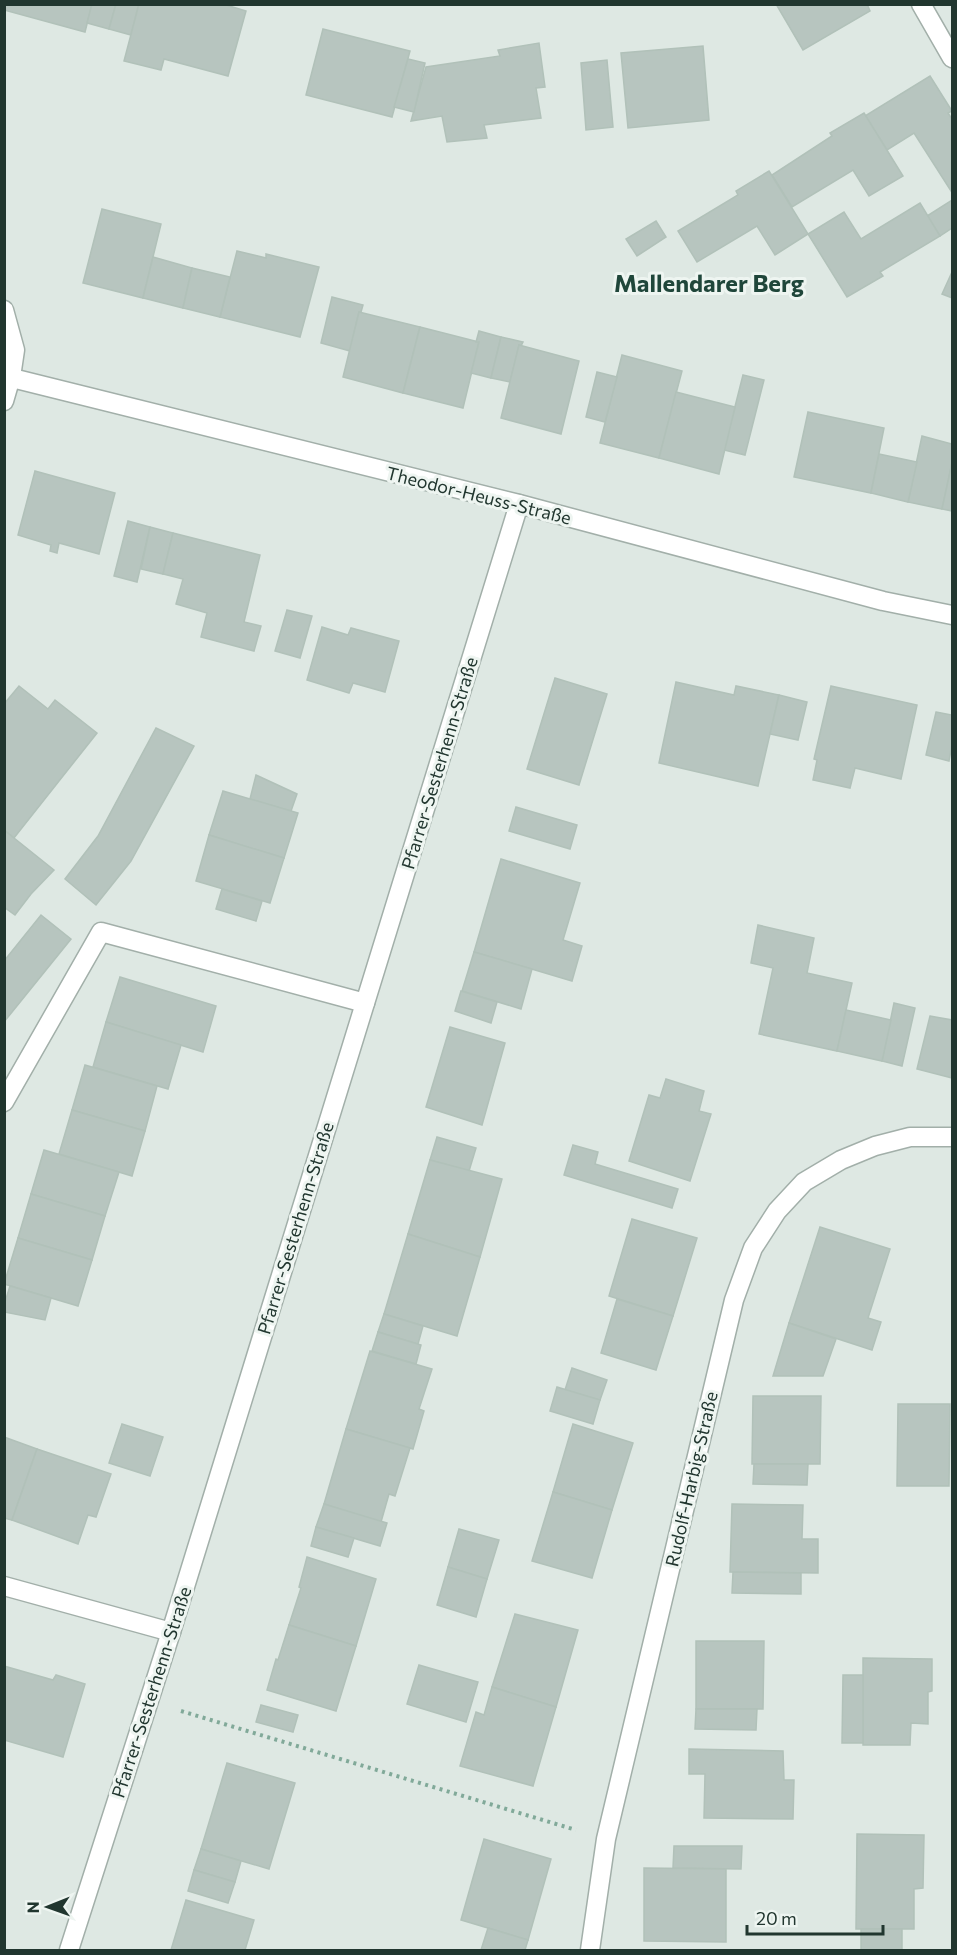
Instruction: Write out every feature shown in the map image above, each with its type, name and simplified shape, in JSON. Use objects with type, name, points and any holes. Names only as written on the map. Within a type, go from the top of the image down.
[{"type":"street","points":[[921,4],[952,58]]},
{"type":"street","points":[[4,310],[15,350],[4,401]]},
{"type":"street","name":"Theodor-Heuss-Straße","points":[[8,377],[519,504],[883,601],[952,615]]},
{"type":"street","name":"Pfarrer-Sesterhenn-Straße","points":[[69,1950],[171,1632],[519,504]]},
{"type":"street","points":[[4,1102],[101,932],[365,1003]]},
{"type":"street","name":"Rudolf-Harbig-Straße","points":[[590,1950],[606,1839],[734,1300],[753,1248],[777,1211],[804,1182],[841,1160],[875,1146],[909,1137],[952,1137]]},
{"type":"street","points":[[4,1586],[171,1632]]},
{"type":"path","points":[[148,1701],[606,1839]]},
{"type":"building","points":[[4,4],[92,4],[85,32],[4,10]]},
{"type":"building","points":[[92,4],[116,4],[109,29],[87,23]]},
{"type":"building","points":[[116,4],[139,4],[131,35],[109,29]]},
{"type":"building","points":[[139,4],[223,4],[246,11],[228,76],[164,59],[161,70],[124,61]]},
{"type":"building","points":[[776,4],[867,4],[870,11],[803,50]]},
{"type":"building","points":[[323,29],[410,51],[392,117],[306,95]]},
{"type":"building","points":[[539,43],[545,87],[536,88],[541,118],[484,125],[487,138],[447,142],[442,116],[411,121],[426,67],[500,56],[498,50]]},
{"type":"building","points":[[703,46],[709,120],[628,128],[621,53]]},
{"type":"building","points":[[408,59],[425,63],[414,112],[394,107]]},
{"type":"building","points":[[607,60],[613,127],[586,130],[581,63]]},
{"type":"building","points":[[930,76],[952,111],[948,113],[952,119],[951,191],[914,133],[887,150],[865,116]]},
{"type":"building","points":[[864,113],[903,176],[869,196],[853,170],[792,207],[772,175],[832,136],[830,133]]},
{"type":"building","points":[[769,171],[808,234],[775,255],[757,226],[697,262],[678,231],[738,195],[736,191]]},
{"type":"building","points":[[952,200],[952,228],[940,236],[927,216]]},
{"type":"building","points":[[920,203],[940,236],[880,272],[883,276],[847,297],[808,234],[844,212],[861,239]]},
{"type":"building","points":[[102,209],[161,224],[143,298],[83,283]]},
{"type":"building","points":[[656,221],[666,237],[637,256],[626,239]]},
{"type":"building","points":[[237,251],[266,258],[266,254],[319,267],[300,337],[220,317]]},
{"type":"building","points":[[153,257],[192,268],[183,308],[143,298]]},
{"type":"building","points":[[192,268],[230,277],[220,317],[183,308]]},
{"type":"building","points":[[952,272],[952,298],[942,294]]},
{"type":"building","points":[[332,297],[363,305],[359,312],[350,351],[321,343]]},
{"type":"building","points":[[359,312],[420,327],[403,393],[343,377]]},
{"type":"building","points":[[420,327],[479,342],[463,408],[403,393]]},
{"type":"building","points":[[479,331],[501,337],[491,378],[471,373],[479,342],[476,342]]},
{"type":"building","points":[[501,337],[523,342],[521,346],[519,345],[510,382],[491,378]]},
{"type":"building","points":[[519,345],[579,361],[561,434],[501,418]]},
{"type":"building","points":[[622,355],[682,371],[659,458],[600,443]]},
{"type":"building","points":[[597,372],[617,377],[605,422],[586,417]]},
{"type":"building","points":[[743,375],[764,380],[745,455],[724,450]]},
{"type":"building","points":[[676,392],[735,407],[719,474],[659,458]]},
{"type":"building","points":[[808,412],[884,428],[871,493],[794,477]]},
{"type":"building","points":[[922,436],[952,444],[952,463],[942,509],[908,502]]},
{"type":"building","points":[[879,454],[917,462],[908,502],[871,493]]},
{"type":"building","points":[[952,463],[952,511],[942,509]]},
{"type":"building","points":[[35,471],[115,493],[99,554],[59,543],[57,553],[50,551],[51,545],[18,535]]},
{"type":"building","points":[[128,521],[150,527],[137,582],[114,576]]},
{"type":"building","points":[[150,527],[173,533],[163,574],[141,569]]},
{"type":"building","points":[[173,533],[260,555],[244,622],[261,626],[254,651],[201,637],[207,613],[176,604],[183,579],[163,574]]},
{"type":"building","points":[[287,610],[312,616],[300,658],[275,651]]},
{"type":"building","points":[[322,627],[348,635],[351,628],[399,641],[385,692],[353,683],[349,693],[307,680]]},
{"type":"building","points":[[555,678],[607,694],[579,785],[527,769]]},
{"type":"building","points":[[676,682],[734,695],[736,686],[779,695],[758,786],[659,763]]},
{"type":"building","points":[[19,686],[48,709],[55,700],[97,733],[14,838],[4,830],[4,704]]},
{"type":"building","points":[[831,686],[917,705],[901,779],[855,768],[850,788],[813,780],[817,760],[814,759]]},
{"type":"building","points":[[779,695],[807,702],[798,740],[770,734]]},
{"type":"building","points":[[936,712],[952,715],[952,745],[949,761],[926,755]]},
{"type":"building","points":[[156,728],[194,746],[131,861],[96,905],[65,879],[98,836]]},
{"type":"building","points":[[256,775],[297,794],[291,811],[250,799]]},
{"type":"building","points":[[223,791],[298,813],[284,858],[209,835]]},
{"type":"building","points":[[516,807],[577,825],[570,849],[509,831]]},
{"type":"building","points":[[4,830],[54,870],[15,915],[4,907]]},
{"type":"building","points":[[209,835],[284,858],[270,903],[196,881]]},
{"type":"building","points":[[501,859],[580,883],[563,940],[582,946],[572,981],[474,952]]},
{"type":"building","points":[[222,889],[262,901],[256,921],[216,909]]},
{"type":"building","points":[[41,915],[71,939],[4,1022],[4,961]]},
{"type":"building","points":[[758,925],[814,938],[807,973],[852,983],[837,1051],[759,1034],[773,968],[751,963]]},
{"type":"building","points":[[474,952],[532,969],[521,1009],[462,991]]},
{"type":"building","points":[[120,977],[216,1006],[203,1052],[106,1022]]},
{"type":"building","points":[[461,991],[497,1002],[491,1023],[455,1011]]},
{"type":"building","points":[[894,1003],[915,1008],[902,1066],[882,1061]]},
{"type":"building","points":[[846,1010],[891,1020],[882,1061],[837,1051]]},
{"type":"building","points":[[930,1016],[952,1020],[952,1078],[917,1069]]},
{"type":"building","points":[[106,1022],[181,1045],[168,1089],[93,1067]]},
{"type":"building","points":[[450,1027],[505,1043],[482,1125],[426,1107]]},
{"type":"building","points":[[85,1065],[157,1086],[145,1131],[72,1110]]},
{"type":"building","points":[[666,1079],[704,1091],[699,1111],[711,1114],[690,1181],[629,1161],[649,1095],[660,1098]]},
{"type":"building","points":[[72,1110],[145,1131],[132,1176],[59,1154]]},
{"type":"building","points":[[437,1137],[476,1148],[469,1171],[430,1160]]},
{"type":"building","points":[[573,1145],[598,1152],[595,1164],[678,1189],[672,1208],[564,1175]]},
{"type":"building","points":[[44,1150],[119,1172],[105,1216],[31,1194]]},
{"type":"building","points":[[430,1160],[502,1179],[480,1257],[408,1234]]},
{"type":"building","points":[[31,1194],[105,1216],[92,1260],[18,1238]]},
{"type":"building","points":[[632,1219],[697,1238],[673,1316],[609,1296]]},
{"type":"building","points":[[820,1227],[890,1249],[868,1318],[881,1322],[872,1350],[789,1323]]},
{"type":"building","points":[[408,1234],[480,1257],[457,1336],[384,1314]]},
{"type":"building","points":[[18,1238],[92,1260],[78,1306],[4,1284]]},
{"type":"building","points":[[10,1286],[51,1298],[45,1320],[4,1312]]},
{"type":"building","points":[[617,1299],[673,1316],[656,1370],[601,1353]]},
{"type":"building","points":[[384,1314],[423,1326],[418,1344],[378,1332]]},
{"type":"building","points":[[789,1323],[836,1339],[823,1376],[773,1376]]},
{"type":"building","points":[[378,1332],[421,1345],[416,1364],[372,1351]]},
{"type":"building","points":[[370,1351],[432,1369],[419,1409],[424,1411],[413,1449],[346,1429]]},
{"type":"building","points":[[572,1368],[607,1380],[600,1400],[565,1390]]},
{"type":"building","points":[[557,1387],[600,1400],[593,1424],[550,1411]]},
{"type":"building","points":[[753,1396],[821,1396],[820,1464],[752,1464]]},
{"type":"building","points":[[898,1404],[950,1404],[949,1486],[897,1486]]},
{"type":"building","points":[[122,1424],[163,1437],[150,1476],[109,1463]]},
{"type":"building","points":[[573,1424],[633,1443],[612,1510],[553,1492]]},
{"type":"building","points":[[346,1429],[410,1448],[395,1496],[389,1494],[381,1522],[324,1504]]},
{"type":"building","points":[[4,1437],[37,1449],[12,1520],[4,1518]]},
{"type":"building","points":[[37,1449],[111,1474],[96,1517],[88,1515],[78,1544],[12,1520]]},
{"type":"building","points":[[754,1464],[808,1464],[807,1485],[753,1484]]},
{"type":"building","points":[[553,1492],[612,1510],[592,1578],[532,1561]]},
{"type":"building","points":[[324,1504],[387,1523],[380,1546],[316,1527]]},
{"type":"building","points":[[732,1504],[803,1505],[802,1539],[818,1539],[818,1573],[730,1572]]},
{"type":"building","points":[[316,1527],[354,1538],[348,1557],[311,1546]]},
{"type":"building","points":[[459,1529],[499,1540],[487,1579],[448,1567]]},
{"type":"building","points":[[307,1557],[376,1579],[356,1646],[289,1625],[301,1588],[299,1587]]},
{"type":"building","points":[[448,1567],[487,1579],[476,1617],[437,1605]]},
{"type":"building","points":[[733,1572],[801,1573],[801,1594],[732,1593]]},
{"type":"building","points":[[515,1614],[578,1630],[556,1707],[492,1687]]},
{"type":"building","points":[[289,1625],[356,1646],[336,1711],[267,1690]]},
{"type":"building","points":[[696,1641],[764,1641],[763,1709],[696,1709]]},
{"type":"building","points":[[863,1658],[932,1659],[932,1691],[928,1692],[928,1724],[911,1723],[910,1745],[863,1745]]},
{"type":"building","points":[[419,1665],[478,1682],[466,1722],[407,1704]]},
{"type":"building","points":[[4,1666],[53,1680],[56,1675],[85,1684],[63,1757],[4,1740]]},
{"type":"building","points":[[843,1675],[863,1675],[863,1743],[842,1743]]},
{"type":"building","points":[[492,1687],[556,1707],[533,1786],[460,1766],[476,1712],[484,1715]]},
{"type":"building","points":[[261,1705],[298,1715],[293,1732],[256,1722]]},
{"type":"building","points":[[696,1709],[757,1709],[756,1730],[695,1729]]},
{"type":"building","points":[[689,1749],[783,1751],[784,1780],[794,1780],[793,1819],[704,1818],[705,1774],[689,1774]]},
{"type":"building","points":[[227,1763],[295,1783],[269,1869],[201,1849]]},
{"type":"building","points":[[857,1834],[924,1835],[923,1888],[914,1889],[914,1929],[856,1929]]},
{"type":"building","points":[[484,1839],[551,1859],[528,1940],[461,1920]]},
{"type":"building","points":[[674,1846],[742,1846],[741,1869],[673,1868]]},
{"type":"building","points":[[201,1849],[241,1861],[235,1882],[194,1870]]},
{"type":"building","points":[[644,1868],[726,1869],[726,1942],[644,1941]]},
{"type":"building","points":[[194,1870],[235,1882],[228,1903],[188,1891]]},
{"type":"building","points":[[186,1900],[254,1920],[245,1950],[171,1950]]},
{"type":"building","points":[[488,1928],[528,1940],[525,1950],[481,1950]]},
{"type":"building","points":[[861,1929],[902,1929],[902,1950],[861,1950]]},
{"type":"district","name":"Mallendarer Berg","points":[[709,282]]}]
